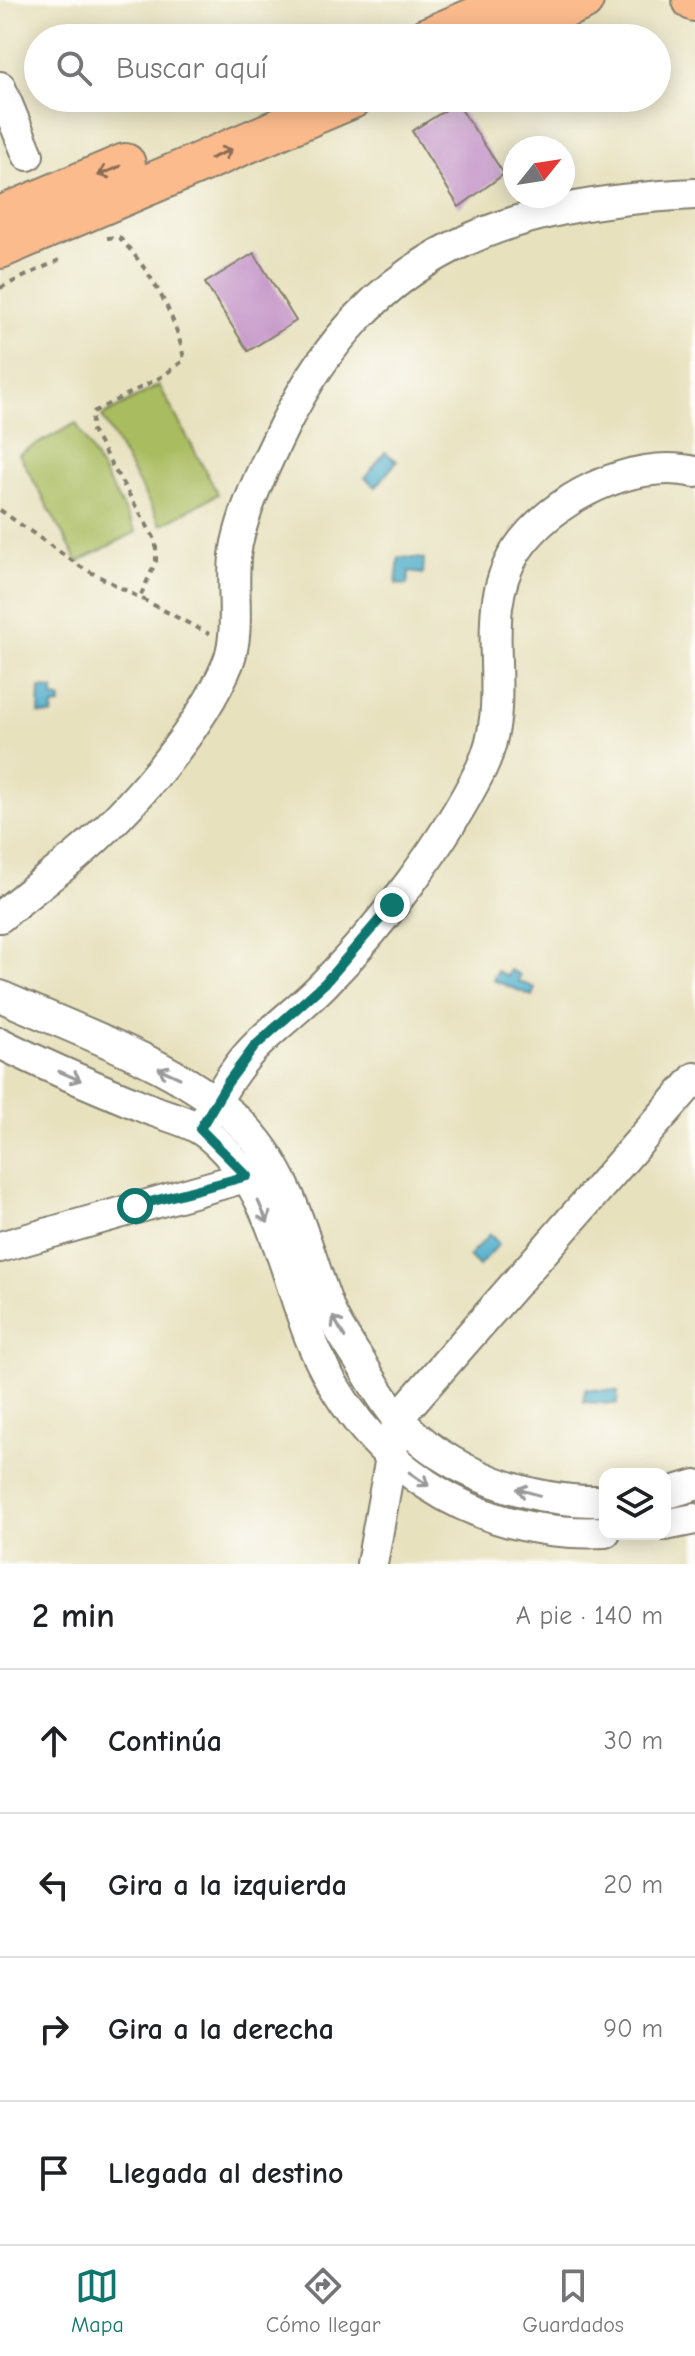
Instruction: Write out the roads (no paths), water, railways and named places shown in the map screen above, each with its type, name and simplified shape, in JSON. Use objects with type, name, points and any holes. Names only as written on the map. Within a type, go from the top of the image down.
[{"type":"main road","points":[[461,24],[518,0]]},
{"type":"main road","points":[[526,24],[583,0]]},
{"type":"main road","points":[[0,217],[251,112]]},
{"type":"main road","points":[[0,248],[319,112]]},
{"type":"street","points":[[0,87],[28,155]]},
{"type":"street","points":[[0,917],[77,855],[131,805],[192,724],[227,664],[232,646],[237,544],[254,490],[303,387],[341,335],[384,290],[425,260],[459,241],[549,210],[629,197],[695,194]]},
{"type":"street","points":[[200,1129],[255,1046],[325,983],[392,905],[460,807],[483,766],[496,715],[499,677],[493,634],[498,593],[516,551],[550,515],[584,494],[659,467],[695,472]]},
{"type":"street","points":[[0,996],[183,1079],[216,1102],[248,1131],[261,1173],[273,1233],[313,1343],[363,1429],[388,1458],[442,1495],[495,1518],[545,1529],[599,1532]]},
{"type":"street","points":[[0,1043],[200,1129],[261,1173],[297,1218],[331,1313],[398,1418],[425,1444],[453,1463],[501,1484],[543,1496],[599,1501]]},
{"type":"street","points":[[372,1564],[388,1458],[398,1418],[695,1078]]},
{"type":"street","points":[[0,1247],[261,1173]]},
{"type":"street","points":[[671,1492],[695,1485]]},
{"type":"street","points":[[671,1524],[695,1519]]},
{"type":"water","points":[[385,452],[397,461],[376,487],[365,478]]},
{"type":"water","points":[[399,557],[424,559],[423,574],[409,572],[407,585],[396,584]]},
{"type":"water","points":[[40,688],[53,689],[53,697],[61,700],[60,705],[53,706],[52,715],[39,714]]},
{"type":"water","points":[[510,970],[520,975],[518,981],[535,988],[532,996],[493,980],[497,971],[507,976]]},
{"type":"water","points":[[490,1234],[499,1244],[479,1266],[469,1256]]},
{"type":"water","points":[[585,1389],[618,1391],[617,1404],[584,1402]]}]
